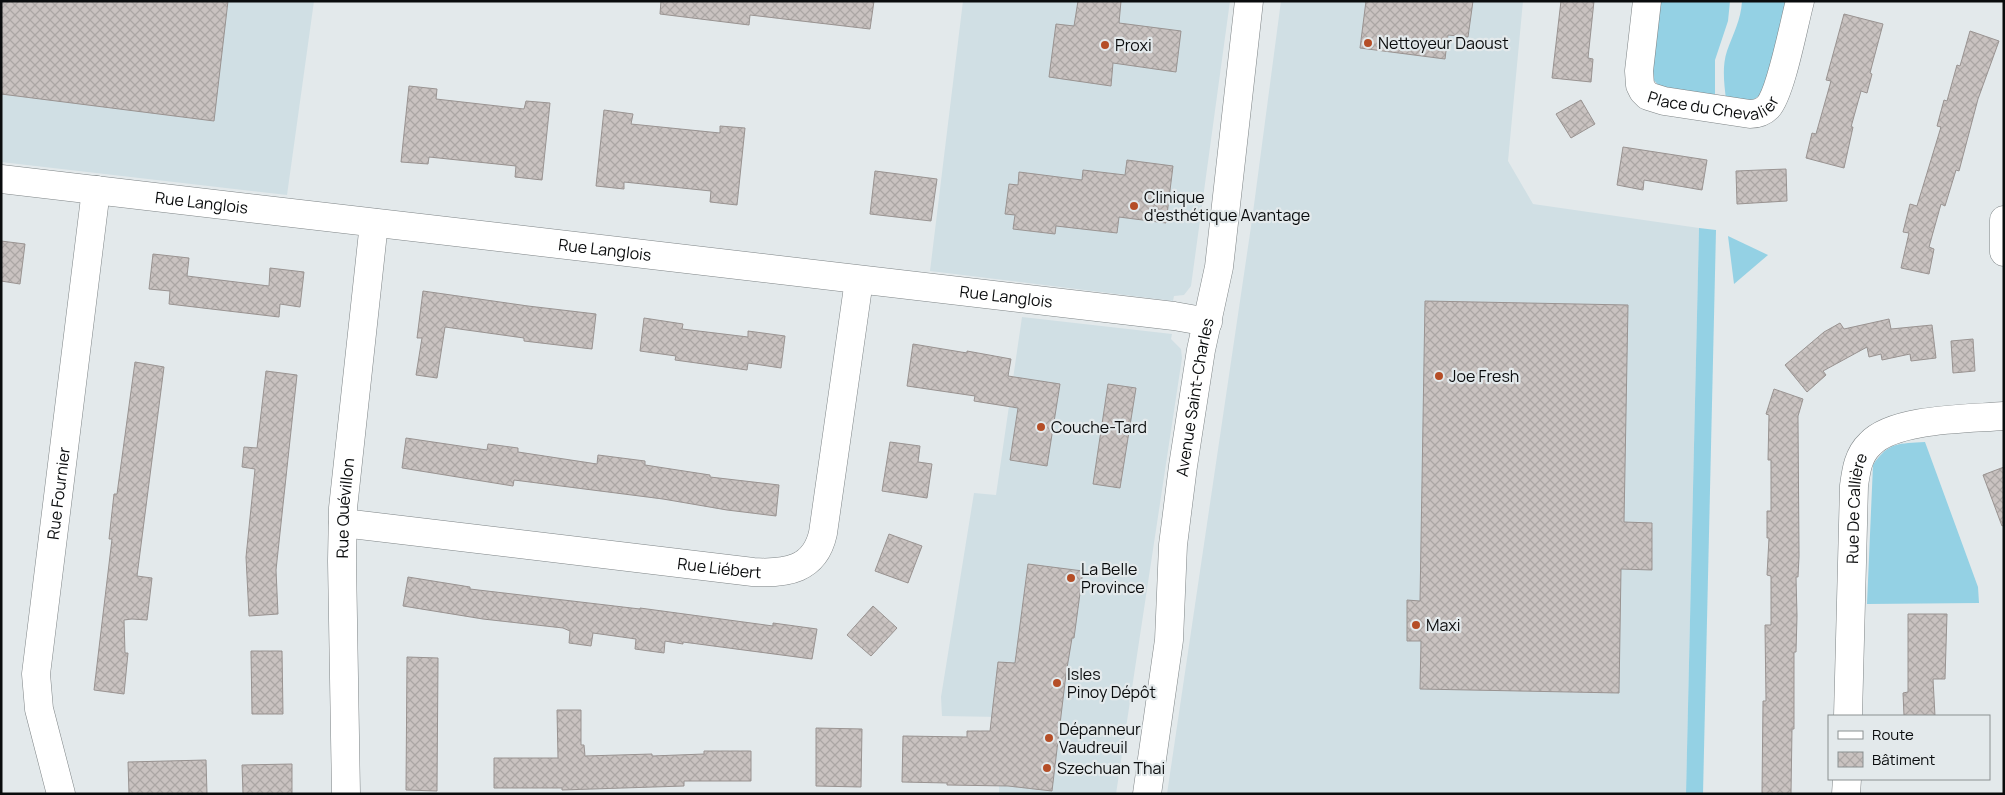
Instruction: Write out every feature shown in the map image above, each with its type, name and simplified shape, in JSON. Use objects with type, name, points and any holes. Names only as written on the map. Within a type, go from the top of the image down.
[{"type":"street","name":"Avenue Saint-Charles","points":[[1147,794],[1169,640],[1173,545],[1183,466],[1201,350],[1220,267],[1249,1]]},
{"type":"street","name":"Place du Chevalier","points":[[1647,1],[1639,71],[1640,85],[1643,91],[1648,96],[1664,101],[1750,114],[1763,111],[1773,100],[1800,1]]},
{"type":"street","name":"Rue Langlois","points":[[1,179],[1174,316],[1208,322]]},
{"type":"street","name":"Rue Fournier","points":[[61,794],[39,708],[36,674],[96,190]]},
{"type":"street","points":[[2004,220],[2004,252]]},
{"type":"street","name":"Rue Quévillon","points":[[346,794],[342,561],[343,508],[374,223]]},
{"type":"street","name":"Rue Liébert","points":[[343,522],[753,572],[777,572],[796,568],[811,558],[817,550],[823,533],[860,280]]},
{"type":"street","name":"Rue De Callière","points":[[1848,715],[1854,486],[1860,458],[1877,438],[1894,429],[1923,424],[2004,416]]},
{"type":"street","points":[[1846,794],[1847,780]]},
{"type":"shaded area","points":[[1,1],[314,1],[287,195],[1,162]]},
{"type":"shaded area","points":[[963,1],[1230,1],[1191,286],[1184,295],[1174,296],[1173,301],[930,271]]},
{"type":"shaded area","points":[[1281,1],[1523,1],[1508,161],[1533,204],[1699,228],[1686,794],[1167,794],[1252,220]]},
{"type":"shaded area","points":[[1657,1],[1730,1],[1728,21],[1715,60],[1715,98],[1661,88],[1652,78]]},
{"type":"shaded area","points":[[1742,1],[1789,1],[1766,89],[1756,98],[1748,101],[1726,99],[1724,75],[1725,57],[1738,21]]},
{"type":"shaded area","points":[[1699,228],[1716,230],[1703,794],[1686,794]]},
{"type":"shaded area","points":[[1728,236],[1768,255],[1734,284]]},
{"type":"shaded area","points":[[1022,317],[1172,334],[1171,339],[1181,349],[1182,358],[1116,794],[999,794],[1000,717],[942,716],[941,697],[974,493],[996,495]]},
{"type":"shaded area","points":[[1925,442],[1978,587],[1979,603],[1867,604],[1873,465],[1884,452],[1895,445]]},
{"type":"building","points":[[1,1],[228,1],[214,121],[1,94]]},
{"type":"building","points":[[661,1],[874,1],[870,29],[750,15],[749,25],[660,14]]},
{"type":"building","points":[[1078,1],[1121,1],[1119,23],[1181,31],[1176,72],[1113,63],[1111,86],[1049,77],[1056,24],[1074,26]]},
{"type":"building","points":[[1366,1],[1473,1],[1468,37],[1448,35],[1445,59],[1360,48]]},
{"type":"building","points":[[1561,1],[1594,1],[1588,58],[1593,59],[1591,82],[1552,78]]},
{"type":"building","points":[[1844,14],[1883,24],[1870,73],[1872,74],[1867,93],[1861,91],[1851,127],[1853,127],[1844,168],[1806,158],[1812,133],[1816,134],[1831,81],[1826,80]]},
{"type":"building","points":[[1970,31],[1999,41],[1978,99],[1959,171],[1956,170],[1945,206],[1941,204],[1929,247],[1934,249],[1929,274],[1901,268],[1909,233],[1903,232],[1910,204],[1917,206],[1941,127],[1937,126],[1944,100],[1947,101],[1957,65],[1960,66]]},
{"type":"building","points":[[409,86],[437,89],[436,99],[524,109],[526,101],[550,103],[542,180],[515,177],[516,166],[429,157],[428,164],[401,162]]},
{"type":"building","points":[[1581,100],[1595,124],[1571,138],[1556,114]]},
{"type":"building","points":[[604,110],[633,114],[631,124],[720,133],[720,126],[745,128],[737,205],[710,202],[711,191],[624,182],[624,189],[596,186]]},
{"type":"building","points":[[1623,147],[1707,160],[1702,190],[1644,180],[1643,190],[1617,185]]},
{"type":"building","points":[[1127,160],[1173,166],[1166,223],[1119,217],[1117,233],[1056,226],[1055,234],[1013,229],[1015,215],[1005,214],[1009,184],[1018,185],[1019,172],[1082,180],[1083,170],[1125,175]]},
{"type":"building","points":[[1786,169],[1787,201],[1737,204],[1736,171]]},
{"type":"building","points":[[875,171],[937,179],[931,221],[870,214]]},
{"type":"building","points":[[1,241],[25,244],[20,284],[1,281]]},
{"type":"building","points":[[153,254],[189,258],[187,276],[269,286],[270,268],[304,272],[300,307],[280,304],[279,317],[169,304],[170,291],[149,289]]},
{"type":"building","points":[[423,291],[596,314],[592,349],[524,341],[524,338],[445,327],[437,378],[416,375],[422,338],[417,338]]},
{"type":"building","points":[[1425,301],[1628,305],[1624,522],[1652,523],[1652,570],[1621,569],[1619,693],[1420,689],[1421,641],[1407,641],[1407,600],[1420,601]]},
{"type":"building","points":[[644,318],[683,324],[682,329],[748,337],[748,331],[785,336],[781,368],[748,363],[747,370],[675,360],[676,356],[640,351]]},
{"type":"building","points":[[1889,319],[1891,329],[1932,325],[1936,358],[1911,361],[1910,354],[1882,360],[1881,354],[1869,357],[1867,347],[1823,371],[1826,375],[1807,392],[1785,365],[1824,332],[1840,323],[1844,329]]},
{"type":"building","points":[[1973,339],[1975,371],[1953,373],[1951,341]]},
{"type":"building","points":[[913,344],[1011,359],[1008,376],[1060,384],[1047,466],[1010,460],[1018,408],[974,401],[975,396],[907,386]]},
{"type":"building","points":[[135,362],[164,367],[137,576],[152,578],[147,620],[124,620],[125,653],[128,653],[124,694],[94,690],[112,539],[109,539],[114,494],[117,494]]},
{"type":"building","points":[[266,371],[297,375],[276,570],[278,614],[249,616],[246,557],[255,469],[242,467],[244,447],[257,448]]},
{"type":"building","points":[[1108,384],[1136,388],[1120,488],[1093,484]]},
{"type":"building","points":[[1774,389],[1803,399],[1798,416],[1799,556],[1798,577],[1796,577],[1797,616],[1796,652],[1794,652],[1794,729],[1792,729],[1791,794],[1762,794],[1763,701],[1766,701],[1765,625],[1771,625],[1771,576],[1767,575],[1769,538],[1767,538],[1767,511],[1771,511],[1771,460],[1768,460],[1769,415],[1766,414]]},
{"type":"building","points":[[406,438],[487,450],[488,444],[518,448],[518,452],[597,464],[598,455],[645,461],[645,465],[710,475],[710,477],[779,485],[776,516],[514,480],[513,486],[402,468]]},
{"type":"building","points":[[890,442],[920,446],[918,462],[932,464],[927,498],[882,491]]},
{"type":"building","points":[[2004,467],[2004,525],[2002,526],[1983,475]]},
{"type":"building","points":[[889,534],[922,546],[908,583],[875,571]]},
{"type":"building","points":[[1028,564],[1083,571],[1074,638],[1072,638],[1066,674],[1052,791],[1008,786],[902,782],[903,736],[967,737],[967,731],[990,731],[998,662],[1015,663]]},
{"type":"building","points":[[408,577],[470,587],[470,589],[640,608],[773,626],[773,623],[817,629],[812,659],[665,641],[664,653],[635,649],[636,639],[593,633],[591,646],[569,643],[570,631],[563,628],[483,619],[403,606]]},
{"type":"building","points":[[873,606],[897,628],[871,656],[847,635]]},
{"type":"building","points":[[1908,614],[1947,614],[1945,679],[1933,679],[1935,715],[1904,715],[1903,693],[1908,692]]},
{"type":"building","points":[[251,651],[282,651],[283,714],[252,714]]},
{"type":"building","points":[[407,657],[438,658],[437,791],[406,790]]},
{"type":"building","points":[[557,710],[581,710],[581,745],[584,745],[585,756],[652,754],[652,756],[704,754],[704,751],[751,751],[751,781],[684,781],[684,786],[562,790],[562,788],[494,788],[494,758],[558,758]]},
{"type":"building","points":[[816,728],[862,729],[861,787],[816,786]]},
{"type":"building","points":[[206,760],[207,794],[129,794],[128,762]]},
{"type":"building","points":[[292,764],[292,794],[243,794],[242,765]]},
{"type":"place","name":"Nettoyeur Daoust","points":[[1368,43]]},
{"type":"place","name":"Proxi","points":[[1105,45]]},
{"type":"place","name":"Clinique d'esthétique Avantage","points":[[1134,206]]},
{"type":"place","name":"Joe Fresh","points":[[1439,376]]},
{"type":"place","name":"Couche-Tard","points":[[1041,427]]},
{"type":"place","name":"La Belle Province","points":[[1071,578]]},
{"type":"place","name":"Maxi","points":[[1416,625]]},
{"type":"place","name":"Isles Pinoy Dépôt","points":[[1057,683]]},
{"type":"place","name":"Dépanneur Vaudreuil","points":[[1049,738]]},
{"type":"place","name":"Szechuan Thai","points":[[1047,768]]}]
